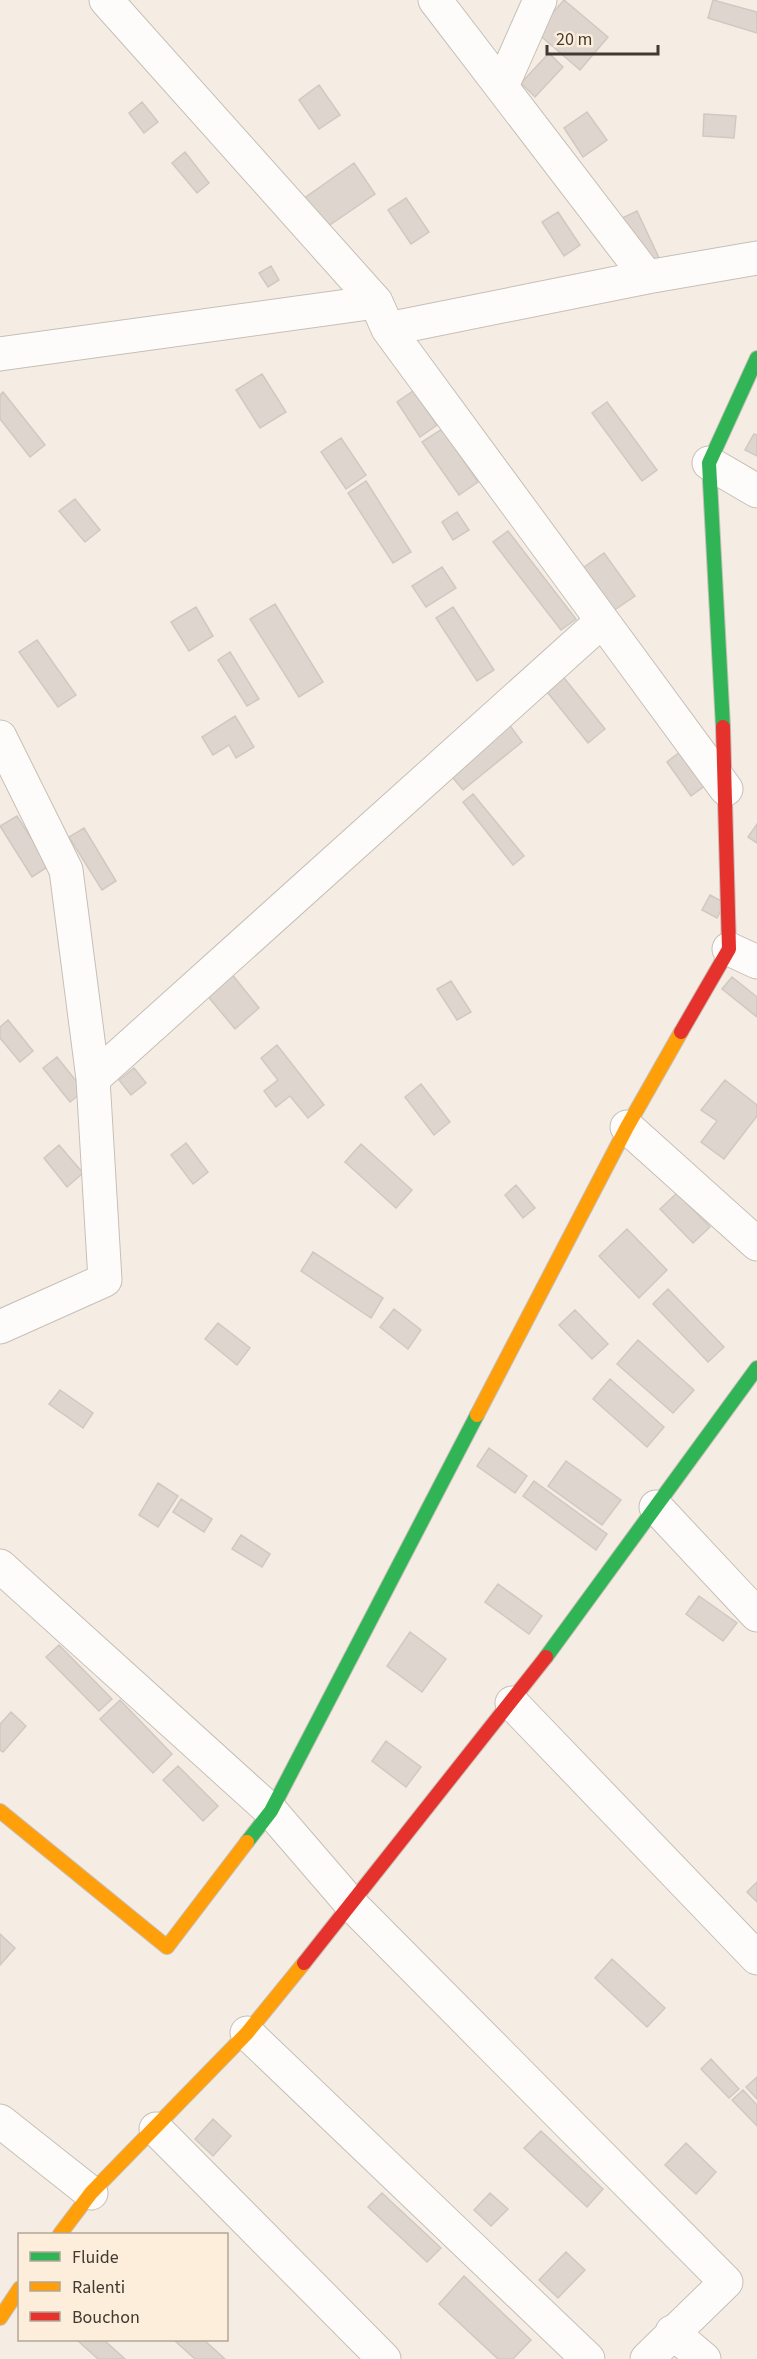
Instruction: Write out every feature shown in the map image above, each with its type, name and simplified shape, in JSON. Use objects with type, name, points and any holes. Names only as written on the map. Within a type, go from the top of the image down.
[{"type":"street","points":[[106,0],[382,316],[726,789]]},
{"type":"street","points":[[435,0],[647,277]]},
{"type":"street","points":[[502,86],[540,0]]},
{"type":"street","points":[[0,354],[382,316],[647,277],[757,258]]},
{"type":"street","points":[[0,1811],[168,1947],[271,1811],[627,1127],[743,956],[726,789],[709,463],[757,358]]},
{"type":"street","points":[[709,463],[757,491]]},
{"type":"street","points":[[93,1079],[603,621]]},
{"type":"street","points":[[0,737],[66,870],[93,1079],[105,1280],[0,1327]]},
{"type":"street","points":[[627,1127],[757,1244]]},
{"type":"street","points":[[61,2233],[91,2193],[156,2129],[247,2033],[352,1905],[513,1704],[757,1368]]},
{"type":"street","points":[[656,1507],[757,1615]]},
{"type":"street","points":[[0,1566],[271,1811],[352,1905],[726,2282],[672,2332],[647,2359]]},
{"type":"street","points":[[513,1704],[757,1959]]},
{"type":"street","points":[[247,2033],[588,2359]]},
{"type":"street","points":[[0,2121],[91,2193]]},
{"type":"street","points":[[156,2129],[384,2359]]},
{"type":"street","points":[[672,2332],[704,2359]]},
{"type":"building","points":[[564,0],[608,37],[580,70],[536,32]]},
{"type":"building","points":[[713,0],[757,12],[757,33],[708,18]]},
{"type":"building","points":[[549,53],[563,67],[535,97],[521,83]]},
{"type":"building","points":[[319,85],[340,115],[319,129],[299,100]]},
{"type":"building","points":[[142,102],[158,122],[144,133],[129,113]]},
{"type":"building","points":[[587,112],[607,140],[583,157],[564,128]]},
{"type":"building","points":[[704,114],[736,116],[734,138],[703,136]]},
{"type":"building","points":[[185,152],[209,183],[197,193],[172,163]]},
{"type":"building","points":[[354,163],[375,194],[324,229],[303,199]]},
{"type":"building","points":[[406,198],[429,232],[411,244],[388,210]]},
{"type":"building","points":[[637,211],[660,260],[643,268],[620,219]]},
{"type":"building","points":[[558,212],[580,245],[564,256],[542,222]]},
{"type":"building","points":[[271,266],[279,280],[268,287],[259,273]]},
{"type":"building","points":[[262,374],[286,412],[260,428],[236,390]]},
{"type":"building","points":[[413,391],[437,425],[420,437],[397,402]]},
{"type":"building","points":[[3,392],[45,445],[30,457],[0,419],[0,395]]},
{"type":"building","points":[[607,402],[657,470],[642,481],[592,413]]},
{"type":"building","points":[[442,429],[478,482],[459,495],[422,442]]},
{"type":"building","points":[[754,434],[757,435],[757,456],[745,450]]},
{"type":"building","points":[[341,438],[366,475],[346,489],[321,452]]},
{"type":"building","points":[[366,481],[411,552],[393,563],[348,493]]},
{"type":"building","points":[[75,499],[100,530],[85,542],[59,511]]},
{"type":"building","points":[[457,512],[469,530],[453,540],[442,522]]},
{"type":"building","points":[[508,531],[576,619],[561,630],[493,542]]},
{"type":"building","points":[[604,553],[635,596],[613,611],[583,568]]},
{"type":"building","points":[[442,567],[456,588],[426,607],[412,586]]},
{"type":"building","points":[[275,604],[323,682],[299,697],[250,619]]},
{"type":"building","points":[[196,607],[213,636],[189,651],[171,622]]},
{"type":"building","points":[[453,607],[494,670],[477,681],[436,618]]},
{"type":"building","points":[[37,640],[76,695],[58,707],[19,652]]},
{"type":"building","points":[[230,652],[259,699],[247,706],[218,660]]},
{"type":"building","points":[[561,674],[605,729],[588,743],[544,688]]},
{"type":"building","points":[[235,716],[254,747],[236,758],[229,745],[213,755],[202,737]]},
{"type":"building","points":[[508,723],[522,742],[463,790],[448,772]]},
{"type":"building","points":[[685,748],[710,782],[691,796],[667,762]]},
{"type":"building","points":[[473,794],[524,856],[513,865],[463,802]]},
{"type":"building","points":[[17,816],[49,866],[32,877],[0,826]]},
{"type":"building","points":[[757,824],[757,843],[748,837]]},
{"type":"building","points":[[84,828],[116,881],[102,890],[69,837]]},
{"type":"building","points":[[710,895],[725,903],[717,918],[702,910]]},
{"type":"building","points":[[231,973],[259,1008],[235,1029],[206,994]]},
{"type":"building","points":[[732,977],[757,997],[757,1017],[722,989]]},
{"type":"building","points":[[451,981],[471,1012],[457,1020],[437,989]]},
{"type":"building","points":[[8,1020],[33,1051],[20,1062],[0,1038],[0,1027]]},
{"type":"building","points":[[277,1045],[324,1105],[308,1118],[290,1096],[276,1107],[264,1091],[278,1080],[261,1058]]},
{"type":"building","points":[[57,1057],[84,1091],[70,1102],[43,1068]]},
{"type":"building","points":[[134,1068],[146,1083],[131,1095],[119,1080]]},
{"type":"building","points":[[725,1080],[757,1105],[757,1116],[724,1159],[701,1142],[717,1121],[701,1110]]},
{"type":"building","points":[[421,1084],[450,1122],[434,1135],[405,1097]]},
{"type":"building","points":[[186,1143],[208,1172],[193,1184],[171,1155]]},
{"type":"building","points":[[361,1144],[412,1190],[396,1208],[345,1162]]},
{"type":"building","points":[[59,1145],[83,1173],[67,1187],[44,1158]]},
{"type":"building","points":[[516,1185],[535,1208],[523,1218],[505,1195]]},
{"type":"building","points":[[677,1193],[710,1227],[693,1243],[660,1209]]},
{"type":"building","points":[[627,1229],[667,1270],[639,1298],[599,1256]]},
{"type":"building","points":[[313,1252],[383,1298],[371,1318],[301,1271]]},
{"type":"building","points":[[668,1289],[724,1347],[708,1362],[653,1304]]},
{"type":"building","points":[[394,1309],[421,1330],[408,1349],[380,1327]]},
{"type":"building","points":[[575,1310],[608,1344],[592,1359],[559,1325]]},
{"type":"building","points":[[218,1323],[250,1348],[237,1365],[205,1339]]},
{"type":"building","points":[[638,1340],[694,1390],[673,1413],[617,1364]]},
{"type":"building","points":[[610,1379],[664,1427],[647,1447],[593,1399]]},
{"type":"building","points":[[60,1390],[93,1413],[83,1428],[49,1404]]},
{"type":"building","points":[[489,1448],[527,1476],[515,1493],[477,1466]]},
{"type":"building","points":[[566,1461],[621,1500],[602,1525],[548,1486]]},
{"type":"building","points":[[534,1481],[607,1534],[596,1550],[523,1496]]},
{"type":"building","points":[[158,1483],[178,1496],[158,1527],[139,1515]]},
{"type":"building","points":[[181,1499],[212,1519],[204,1532],[173,1512]]},
{"type":"building","points":[[241,1535],[270,1554],[262,1567],[232,1549]]},
{"type":"building","points":[[498,1584],[542,1616],[529,1634],[485,1602]]},
{"type":"building","points":[[699,1596],[737,1623],[723,1641],[686,1614]]},
{"type":"building","points":[[410,1632],[446,1659],[422,1692],[387,1666]]},
{"type":"building","points":[[59,1645],[112,1699],[99,1711],[46,1657]]},
{"type":"building","points":[[120,1700],[172,1754],[153,1773],[100,1719]]},
{"type":"building","points":[[11,1712],[26,1726],[3,1752],[0,1750],[0,1724]]},
{"type":"building","points":[[386,1741],[421,1767],[406,1787],[372,1761]]},
{"type":"building","points":[[178,1766],[218,1806],[203,1821],[163,1780]]},
{"type":"building","points":[[757,1882],[757,1902],[747,1892]]},
{"type":"building","points":[[0,1934],[15,1948],[0,1965]]},
{"type":"building","points":[[612,1959],[665,2008],[647,2027],[595,1978]]},
{"type":"building","points":[[711,2059],[739,2089],[729,2098],[701,2069]]},
{"type":"building","points":[[757,2077],[757,2099],[746,2087]]},
{"type":"building","points":[[743,2090],[757,2105],[757,2126],[732,2100]]},
{"type":"building","points":[[213,2119],[231,2136],[213,2156],[195,2139]]},
{"type":"building","points":[[541,2131],[603,2189],[587,2207],[524,2148]]},
{"type":"building","points":[[686,2143],[716,2172],[696,2194],[665,2165]]},
{"type":"building","points":[[382,2193],[441,2248],[427,2262],[368,2207]]},
{"type":"building","points":[[490,2193],[508,2209],[491,2226],[474,2210]]},
{"type":"building","points":[[566,2252],[585,2270],[558,2298],[539,2280]]},
{"type":"building","points":[[464,2276],[531,2340],[513,2359],[498,2359],[439,2304]]},
{"type":"building","points":[[78,2341],[105,2341],[125,2359],[98,2359]]},
{"type":"building","points":[[175,2341],[205,2341],[225,2359],[195,2359]]},
{"type":"traffic: fast","points":[[723,727],[709,463],[757,358]]},
{"type":"traffic: fast","points":[[546,1657],[757,1368]]},
{"type":"traffic: fast","points":[[247,1842],[271,1811],[477,1415]]},
{"type":"traffic: slow","points":[[477,1415],[627,1127],[681,1032]]},
{"type":"traffic: slow","points":[[0,1811],[167,1947],[247,1842]]},
{"type":"traffic: slow","points":[[61,2233],[91,2193],[247,2033],[304,1963]]},
{"type":"traffic: slow","points":[[0,2318],[18,2291]]},
{"type":"traffic: jam","points":[[681,1032],[729,949],[723,727]]},
{"type":"traffic: jam","points":[[304,1963],[546,1657]]}]
